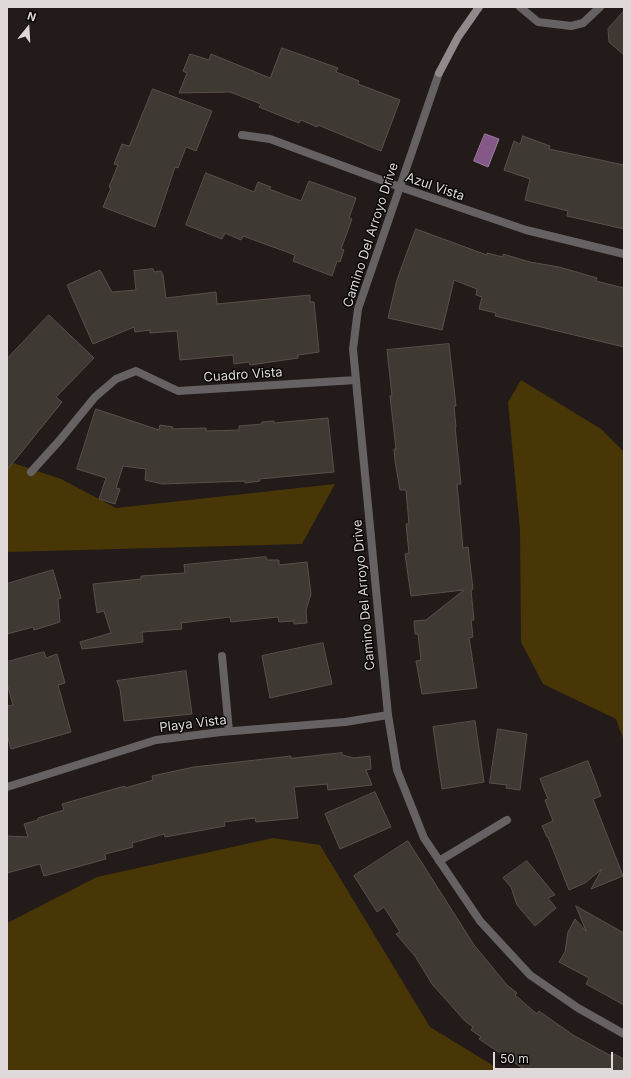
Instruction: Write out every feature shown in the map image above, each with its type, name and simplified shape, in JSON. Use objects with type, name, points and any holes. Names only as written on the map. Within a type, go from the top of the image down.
[{"type":"street","name":"Camino Del Arroyo Drive","points":[[479,7],[458,37],[439,73],[358,309],[353,349],[388,714],[397,770],[424,838],[480,921],[530,975],[578,1008],[624,1034]]},
{"type":"street","points":[[520,7],[538,22],[571,26],[583,23],[600,7]]},
{"type":"street","name":"Azul Vista","points":[[242,135],[270,139],[400,187],[526,230],[624,254]]},
{"type":"street","name":"Cuadro Vista","points":[[31,472],[59,442],[95,397],[116,379],[136,371],[178,391],[356,380]]},
{"type":"street","points":[[222,656],[229,731]]},
{"type":"street","name":"Playa Vista","points":[[7,787],[156,740],[229,731],[345,722],[388,714]]},
{"type":"street","points":[[440,861],[507,820]]},
{"type":"shaded area","points":[[485,134],[499,139],[488,167],[474,161]]},
{"type":"shaded area","points":[[521,380],[601,429],[624,452],[624,741],[616,719],[543,684],[521,642],[520,530],[508,402]]},
{"type":"shaded area","points":[[7,461],[61,479],[116,508],[335,484],[302,544],[7,552]]},
{"type":"shaded area","points":[[273,838],[320,845],[430,1027],[502,1071],[7,1071],[7,923],[97,877]]},
{"type":"building","points":[[624,11],[624,55],[609,42],[608,29]]},
{"type":"building","points":[[282,48],[338,68],[336,72],[359,81],[358,84],[400,100],[381,151],[318,125],[317,127],[301,120],[299,123],[286,118],[259,107],[261,104],[230,92],[179,93],[187,73],[183,71],[190,54],[209,60],[211,54],[270,78]]},
{"type":"building","points":[[153,89],[212,111],[196,151],[186,147],[178,168],[175,167],[155,227],[103,207],[118,165],[114,164],[122,144],[129,146]]},
{"type":"building","points":[[523,136],[550,146],[549,149],[624,165],[624,229],[567,216],[568,211],[525,200],[530,179],[504,170],[514,141],[520,144]]},
{"type":"building","points":[[206,173],[254,192],[258,182],[271,187],[269,189],[301,201],[309,181],[356,198],[349,218],[352,219],[341,249],[344,250],[340,262],[337,261],[332,276],[293,261],[295,255],[243,236],[241,240],[225,233],[222,239],[186,225]]},
{"type":"building","points":[[416,229],[487,255],[487,253],[503,257],[503,254],[530,262],[559,267],[597,278],[596,281],[624,288],[624,347],[495,316],[496,313],[479,309],[482,297],[476,295],[477,289],[454,280],[442,330],[388,318],[397,280]]},
{"type":"building","points":[[153,269],[154,272],[161,271],[163,275],[166,298],[216,292],[217,304],[310,295],[310,302],[314,302],[319,352],[298,355],[298,358],[250,365],[249,362],[234,364],[233,355],[180,360],[177,331],[150,333],[150,330],[135,332],[134,327],[93,344],[67,285],[100,270],[112,292],[136,290],[134,271]]},
{"type":"building","points":[[49,315],[94,358],[56,397],[62,402],[7,470],[7,359]]},
{"type":"building","points":[[449,344],[456,406],[454,406],[455,427],[461,484],[457,484],[463,548],[468,547],[473,589],[471,590],[474,620],[471,620],[473,637],[469,638],[477,688],[422,694],[416,661],[421,660],[418,634],[415,634],[414,621],[426,620],[464,590],[411,596],[405,554],[409,553],[406,524],[409,524],[406,490],[400,490],[395,461],[394,449],[396,449],[387,350]]},
{"type":"building","points":[[96,409],[159,430],[160,425],[173,427],[172,429],[206,428],[206,431],[239,430],[239,426],[262,424],[262,422],[274,421],[274,423],[328,418],[334,472],[259,479],[260,481],[245,483],[245,481],[162,484],[145,480],[146,469],[123,466],[116,488],[120,489],[115,504],[99,499],[106,478],[77,469]]},
{"type":"building","points":[[266,557],[267,560],[279,560],[279,565],[307,562],[311,594],[306,610],[307,623],[294,624],[294,621],[279,622],[278,617],[231,622],[230,617],[181,623],[182,629],[142,632],[143,642],[82,649],[80,642],[111,633],[104,611],[97,613],[93,584],[141,579],[141,576],[185,573],[184,565]]},
{"type":"building","points":[[53,570],[61,598],[58,599],[60,622],[34,630],[33,627],[7,634],[7,584]]},
{"type":"building","points":[[323,643],[332,684],[270,698],[262,656]]},
{"type":"building","points":[[44,652],[46,658],[57,654],[65,683],[58,685],[71,732],[11,749],[7,735],[7,706],[13,705],[7,684],[7,662]]},
{"type":"building","points":[[186,671],[192,714],[124,721],[120,689],[117,681]]},
{"type":"building","points":[[475,721],[484,782],[442,789],[433,727]]},
{"type":"building","points":[[498,729],[527,734],[520,790],[506,788],[507,785],[490,783]]},
{"type":"building","points":[[342,753],[342,755],[354,758],[370,756],[371,769],[366,770],[372,785],[328,790],[327,784],[294,787],[298,818],[256,822],[255,818],[224,822],[225,826],[165,837],[164,834],[132,843],[133,847],[105,854],[106,859],[44,876],[40,864],[7,873],[7,836],[28,837],[24,824],[64,810],[62,804],[125,786],[125,788],[153,780],[152,776],[194,767],[291,756],[291,758]]},
{"type":"building","points":[[588,761],[601,796],[593,799],[623,876],[591,889],[602,869],[585,883],[569,890],[548,837],[542,826],[553,821],[545,800],[548,799],[540,779]]},
{"type":"building","points":[[375,792],[391,827],[340,849],[325,814]]},
{"type":"building","points":[[408,841],[474,945],[507,985],[517,993],[515,995],[537,1014],[539,1011],[573,1035],[613,1057],[614,1054],[624,1059],[624,1071],[527,1071],[479,1039],[481,1037],[471,1030],[473,1027],[465,1021],[432,984],[415,956],[396,934],[400,932],[384,907],[377,912],[354,876]]},
{"type":"building","points":[[527,861],[555,895],[548,898],[556,908],[535,926],[517,905],[511,887],[503,878]]},
{"type":"building","points":[[576,906],[624,933],[624,1005],[586,984],[589,978],[559,962],[565,952],[568,932],[575,919],[586,931]]}]
